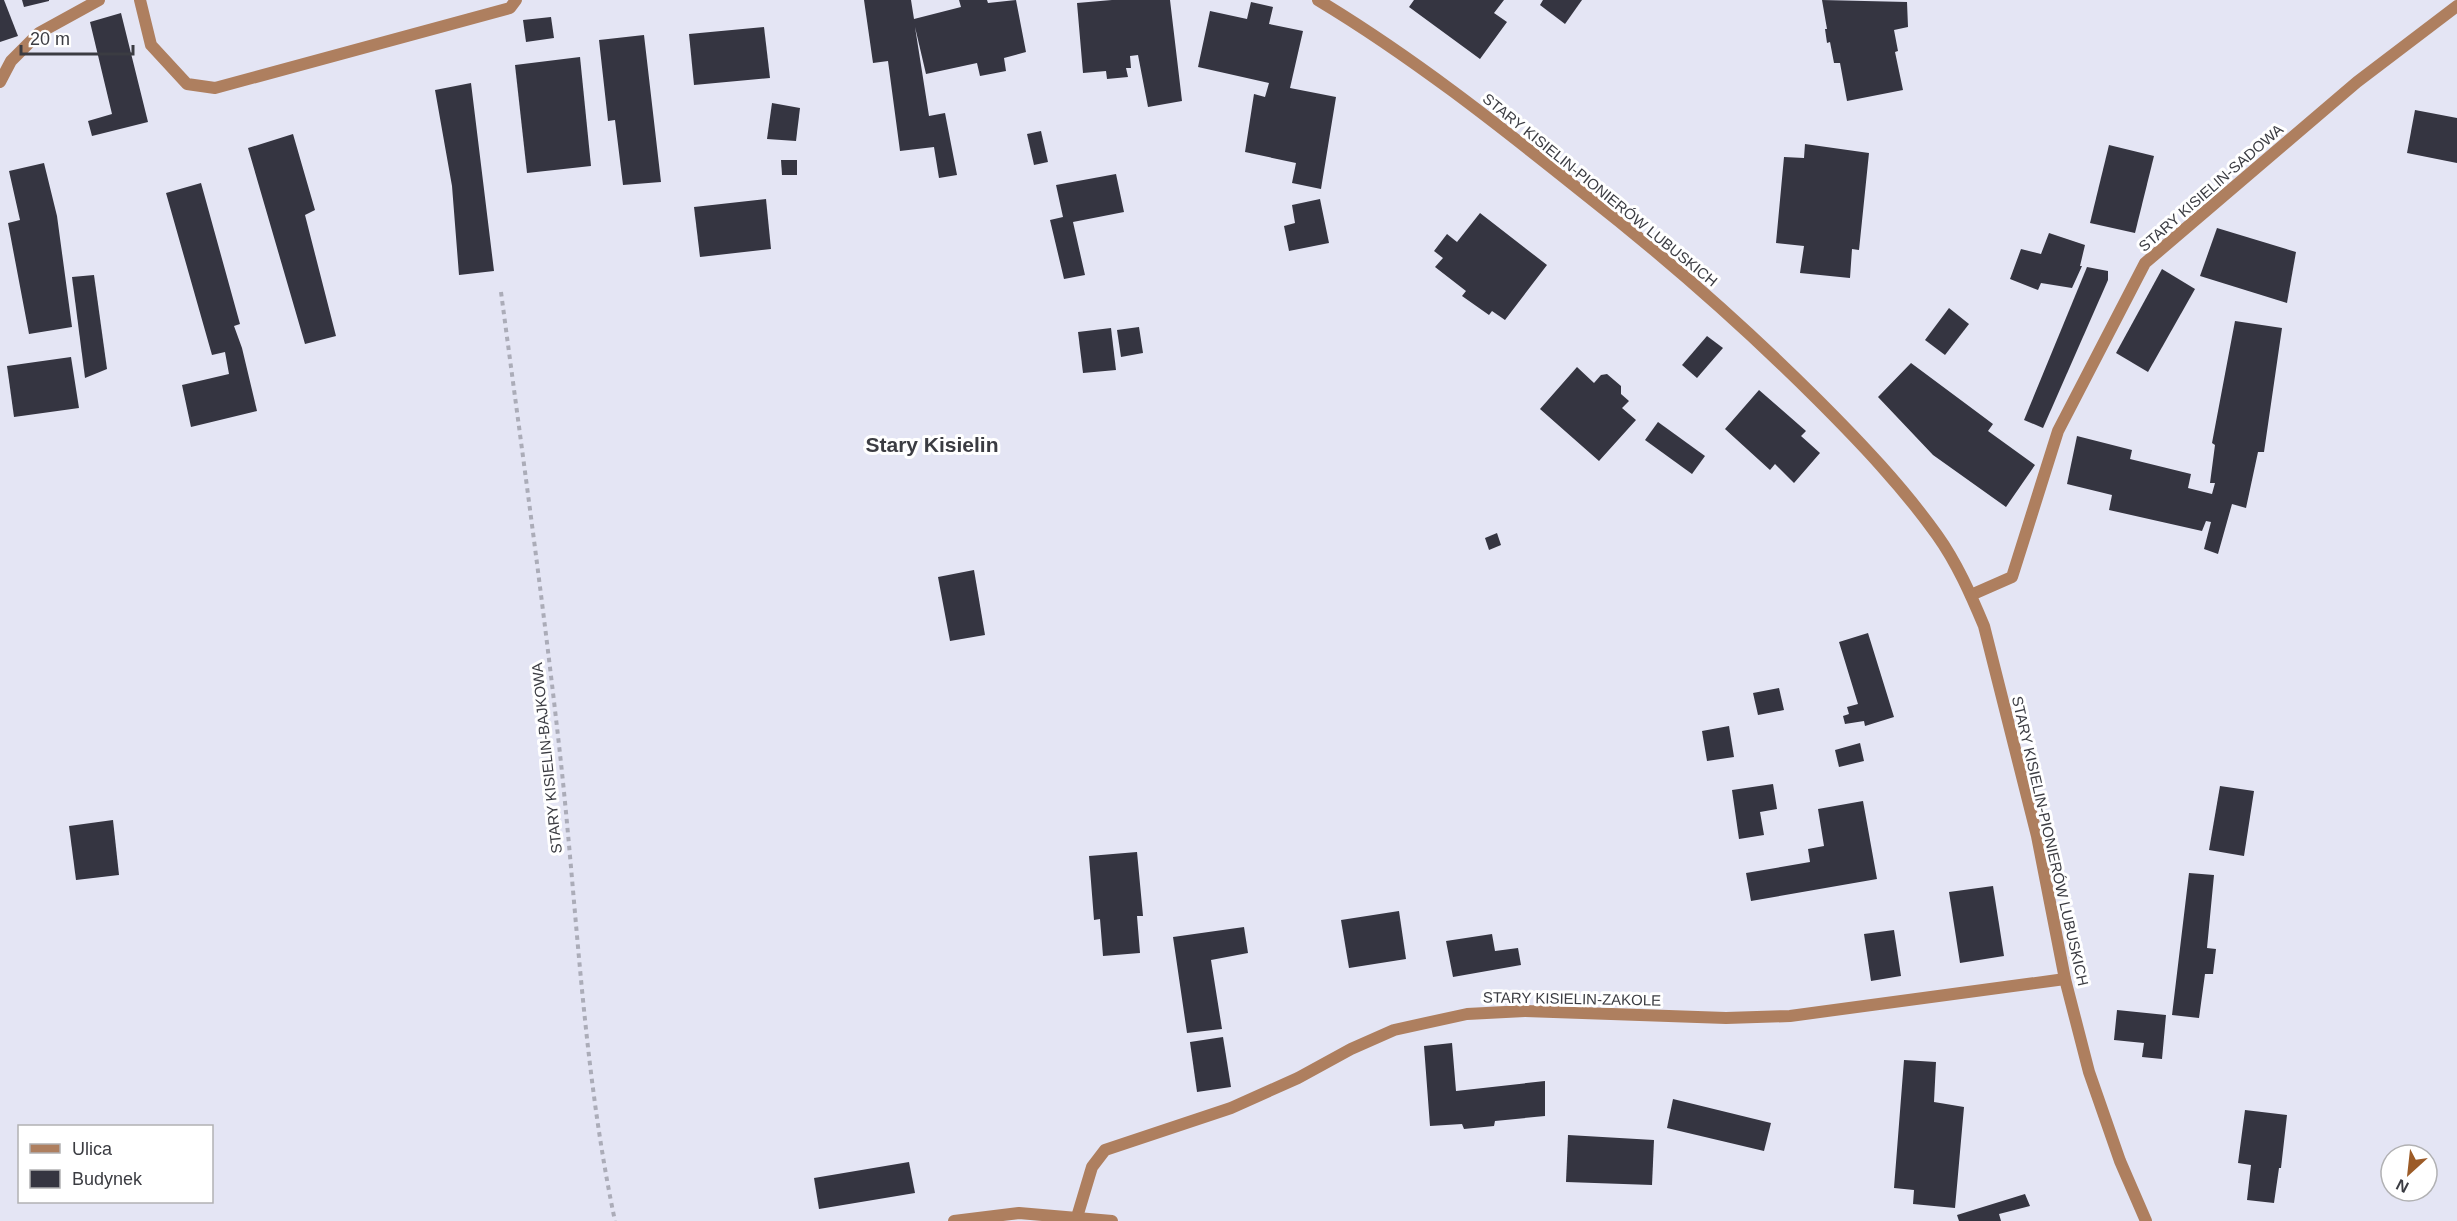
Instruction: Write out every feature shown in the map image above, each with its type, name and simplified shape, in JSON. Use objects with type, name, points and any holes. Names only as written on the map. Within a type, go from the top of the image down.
[{"type":"street","points":[[0,82],[11,61],[39,33],[99,0]]},
{"type":"street","points":[[140,0],[151,45],[187,84],[215,88],[510,8],[516,0]]},
{"type":"street","name":"STARY KISIELIN-PIONIERÓW LUBUSKICH","points":[[1318,0],[1424,69],[1539,157],[1678,269],[1766,348],[1836,418],[1901,489],[1939,537],[1971,595],[1984,626],[2029,804],[2065,979],[2089,1072],[2120,1161],[2146,1221]]},
{"type":"street","name":"STARY KISIELIN-SADOWA","points":[[1971,595],[2012,577],[2058,431],[2145,263],[2357,82],[2457,6]]},
{"type":"street","name":"STARY KISIELIN-ZAKOLE","points":[[1077,1217],[1092,1167],[1105,1150],[1231,1108],[1298,1078],[1351,1049],[1394,1030],[1467,1014],[1525,1011],[1726,1018],[1790,1016],[2065,979]]},
{"type":"street","points":[[954,1221],[1018,1213],[1112,1221]]},
{"type":"path","name":"STARY KISIELIN-BAJKOWA","points":[[501,292],[559,745],[587,1037],[615,1221]]},
{"type":"building","points":[[0,0],[4,0],[18,36],[0,42]]},
{"type":"building","points":[[22,0],[49,0],[49,1],[24,7]]},
{"type":"building","points":[[864,0],[911,0],[914,19],[961,7],[959,0],[987,0],[988,3],[1016,0],[1026,52],[1004,58],[1006,71],[980,76],[977,63],[926,74],[915,27],[929,116],[945,113],[957,175],[939,178],[934,147],[900,151],[888,61],[873,63]]},
{"type":"building","points":[[1112,0],[1170,0],[1182,101],[1148,107],[1138,55],[1130,56],[1131,68],[1126,68],[1128,77],[1107,79],[1106,71],[1083,73],[1077,3]]},
{"type":"building","points":[[1414,0],[1504,0],[1494,13],[1507,22],[1480,59],[1409,7]]},
{"type":"building","points":[[1543,0],[1582,0],[1565,24],[1540,5]]},
{"type":"building","points":[[1822,0],[1907,2],[1908,27],[1894,30],[1898,51],[1895,52],[1903,90],[1847,101],[1840,63],[1834,63],[1830,42],[1827,43]]},
{"type":"building","points":[[1251,2],[1273,7],[1269,24],[1303,31],[1290,88],[1336,97],[1321,189],[1292,183],[1296,163],[1245,152],[1254,94],[1265,97],[1269,83],[1198,67],[1210,11],[1247,19]]},
{"type":"building","points":[[121,13],[148,122],[92,136],[88,121],[112,114],[90,22]]},
{"type":"building","points":[[551,17],[554,38],[526,42],[523,20]]},
{"type":"building","points":[[764,27],[770,78],[694,85],[689,34]]},
{"type":"building","points":[[644,35],[661,182],[623,185],[615,120],[608,121],[599,40]]},
{"type":"building","points":[[580,57],[591,166],[527,173],[515,65]]},
{"type":"building","points":[[471,83],[494,271],[459,275],[452,186],[435,90]]},
{"type":"building","points":[[772,103],[800,108],[796,141],[767,139]]},
{"type":"building","points":[[2415,110],[2457,118],[2457,163],[2407,153]]},
{"type":"building","points":[[1041,131],[1048,162],[1034,165],[1027,134]]},
{"type":"building","points":[[293,134],[315,210],[305,215],[336,336],[305,344],[248,148]]},
{"type":"building","points":[[1805,144],[1869,153],[1859,250],[1852,249],[1850,278],[1800,273],[1804,246],[1776,243],[1784,157],[1804,158]]},
{"type":"building","points":[[2109,145],[2154,156],[2135,233],[2090,223]]},
{"type":"building","points":[[781,160],[797,160],[797,175],[782,175]]},
{"type":"building","points":[[44,163],[57,216],[72,327],[29,334],[8,223],[20,220],[9,171]]},
{"type":"building","points":[[1116,174],[1124,212],[1073,222],[1085,275],[1064,279],[1050,220],[1063,217],[1056,185]]},
{"type":"building","points":[[201,183],[240,324],[234,326],[242,348],[257,411],[191,427],[182,385],[229,374],[225,352],[212,355],[166,193]]},
{"type":"building","points":[[766,199],[771,249],[700,257],[694,207]]},
{"type":"building","points":[[1320,199],[1329,243],[1289,251],[1284,226],[1295,223],[1292,205]]},
{"type":"building","points":[[1480,213],[1547,265],[1505,320],[1492,311],[1489,315],[1462,296],[1466,291],[1435,267],[1443,258],[1434,251],[1447,234],[1457,242]]},
{"type":"building","points":[[2217,228],[2296,252],[2287,303],[2200,276]]},
{"type":"building","points":[[2049,233],[2085,245],[2080,266],[2082,266],[2072,288],[2041,283],[2038,290],[2010,279],[2021,249],[2041,254]]},
{"type":"building","points":[[2087,267],[2108,271],[2108,280],[2043,428],[2024,420]]},
{"type":"building","points":[[2162,269],[2195,289],[2148,372],[2116,353]]},
{"type":"building","points":[[94,275],[107,369],[85,378],[72,277]]},
{"type":"building","points":[[1949,308],[1969,324],[1945,355],[1925,340]]},
{"type":"building","points":[[2235,321],[2282,328],[2264,452],[2258,452],[2246,508],[2232,504],[2218,554],[2204,549],[2211,522],[2206,521],[2202,531],[2109,510],[2112,495],[2067,484],[2077,436],[2132,450],[2130,459],[2191,474],[2188,488],[2212,494],[2215,483],[2210,483],[2215,445],[2212,443]]},
{"type":"building","points":[[1139,327],[1143,353],[1121,357],[1117,330]]},
{"type":"building","points":[[1111,328],[1116,370],[1083,373],[1078,332]]},
{"type":"building","points":[[1707,336],[1723,348],[1697,378],[1682,365]]},
{"type":"building","points":[[71,357],[79,408],[14,417],[7,366]]},
{"type":"building","points":[[1911,363],[1993,424],[1988,431],[2035,465],[2006,507],[1933,455],[1878,397]]},
{"type":"building","points":[[1577,367],[1594,383],[1601,375],[1607,374],[1621,386],[1621,394],[1629,401],[1622,408],[1636,420],[1599,461],[1540,409]]},
{"type":"building","points":[[1759,390],[1806,431],[1801,436],[1820,453],[1794,483],[1775,464],[1770,470],[1725,429]]},
{"type":"building","points":[[1658,422],[1705,456],[1692,474],[1645,440]]},
{"type":"building","points":[[1497,533],[1501,545],[1489,550],[1485,538]]},
{"type":"building","points":[[974,570],[985,635],[950,641],[938,577]]},
{"type":"building","points":[[1868,633],[1894,717],[1865,726],[1864,721],[1845,724],[1843,716],[1849,714],[1847,707],[1858,704],[1839,642]]},
{"type":"building","points":[[1779,688],[1784,710],[1758,715],[1753,693]]},
{"type":"building","points":[[1729,726],[1734,757],[1707,761],[1702,731]]},
{"type":"building","points":[[1860,743],[1864,761],[1839,767],[1835,750]]},
{"type":"building","points":[[1773,784],[1777,809],[1760,812],[1764,835],[1739,839],[1732,790]]},
{"type":"building","points":[[2220,786],[2254,791],[2244,856],[2209,850]]},
{"type":"building","points":[[1863,801],[1877,879],[1751,901],[1746,873],[1810,862],[1808,849],[1824,846],[1818,809]]},
{"type":"building","points":[[113,820],[119,875],[76,880],[69,826]]},
{"type":"building","points":[[1137,852],[1143,916],[1137,916],[1140,953],[1103,956],[1100,919],[1094,920],[1089,856]]},
{"type":"building","points":[[2189,873],[2214,875],[2207,948],[2216,949],[2213,974],[2205,974],[2199,1018],[2172,1015]]},
{"type":"building","points":[[1993,886],[2004,956],[1960,963],[1949,892]]},
{"type":"building","points":[[1399,911],[1406,959],[1349,968],[1341,920]]},
{"type":"building","points":[[1244,927],[1248,953],[1211,960],[1222,1029],[1187,1033],[1173,937]]},
{"type":"building","points":[[1894,930],[1901,976],[1871,981],[1864,934]]},
{"type":"building","points":[[1492,934],[1495,951],[1518,948],[1521,965],[1453,977],[1446,941]]},
{"type":"building","points":[[2117,1010],[2166,1015],[2162,1059],[2142,1057],[2144,1043],[2114,1040]]},
{"type":"building","points":[[1223,1037],[1231,1087],[1197,1092],[1190,1042]]},
{"type":"building","points":[[1452,1043],[1456,1091],[1545,1081],[1545,1116],[1495,1121],[1494,1126],[1464,1129],[1462,1124],[1430,1126],[1424,1046]]},
{"type":"building","points":[[1904,1060],[1936,1062],[1934,1102],[1964,1107],[1955,1208],[1913,1204],[1914,1190],[1894,1188]]},
{"type":"building","points":[[1673,1099],[1771,1123],[1764,1151],[1667,1128]]},
{"type":"building","points":[[2245,1110],[2287,1115],[2281,1168],[2279,1168],[2274,1203],[2247,1200],[2251,1165],[2238,1163]]},
{"type":"building","points":[[1568,1135],[1654,1140],[1652,1185],[1566,1182]]},
{"type":"building","points":[[909,1162],[915,1193],[819,1209],[814,1178]]},
{"type":"building","points":[[2025,1194],[2030,1206],[1999,1214],[2001,1221],[1959,1221],[1957,1215]]},
{"type":"district","name":"Stary Kisielin","points":[[932,445]]}]
